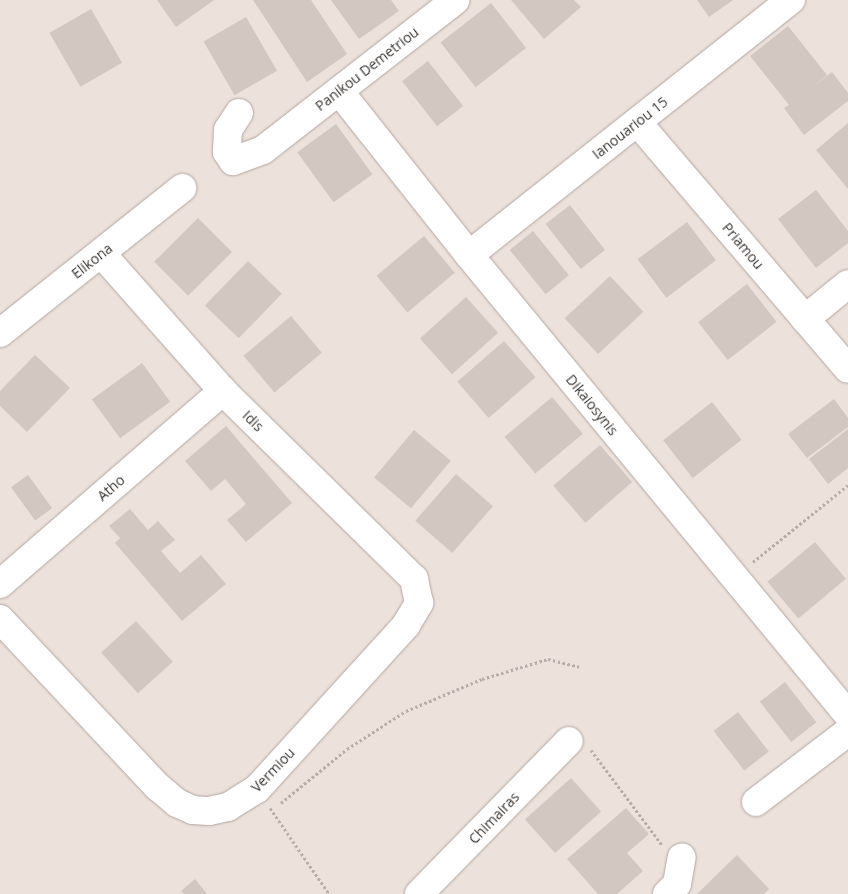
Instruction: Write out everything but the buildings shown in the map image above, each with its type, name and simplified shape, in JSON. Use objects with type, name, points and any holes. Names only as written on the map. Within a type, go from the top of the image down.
[{"type":"street","name":"Panikou Demetriou","points":[[239,114],[228,130],[227,152],[233,161],[263,150],[456,0]]},
{"type":"street","name":"Ianouariou 15","points":[[469,255],[791,0]]},
{"type":"street","name":"Dikaiosynis","points":[[338,91],[469,255],[848,716]]},
{"type":"street","name":"Priamou","points":[[638,122],[848,369]]},
{"type":"street","name":"Elikona","points":[[0,333],[102,254],[182,188]]},
{"type":"street","name":"Idis","points":[[102,254],[223,391],[414,579]]},
{"type":"street","points":[[806,319],[848,284]]},
{"type":"street","name":"Atho","points":[[0,584],[223,391]]},
{"type":"street","name":"Vermiou","points":[[0,619],[158,786],[178,803],[193,810],[210,811],[264,800],[406,626],[419,603],[414,579]]},
{"type":"street","points":[[756,802],[848,732]]},
{"type":"street","name":"Chimairas","points":[[419,894],[569,741]]},
{"type":"street","points":[[667,894],[677,884],[682,857]]},
{"type":"path","points":[[734,578],[848,485]]},
{"type":"path","points":[[329,894],[264,800],[406,711],[482,680],[548,658],[579,667]]},
{"type":"path","points":[[569,741],[583,739],[662,845],[682,857]]}]
